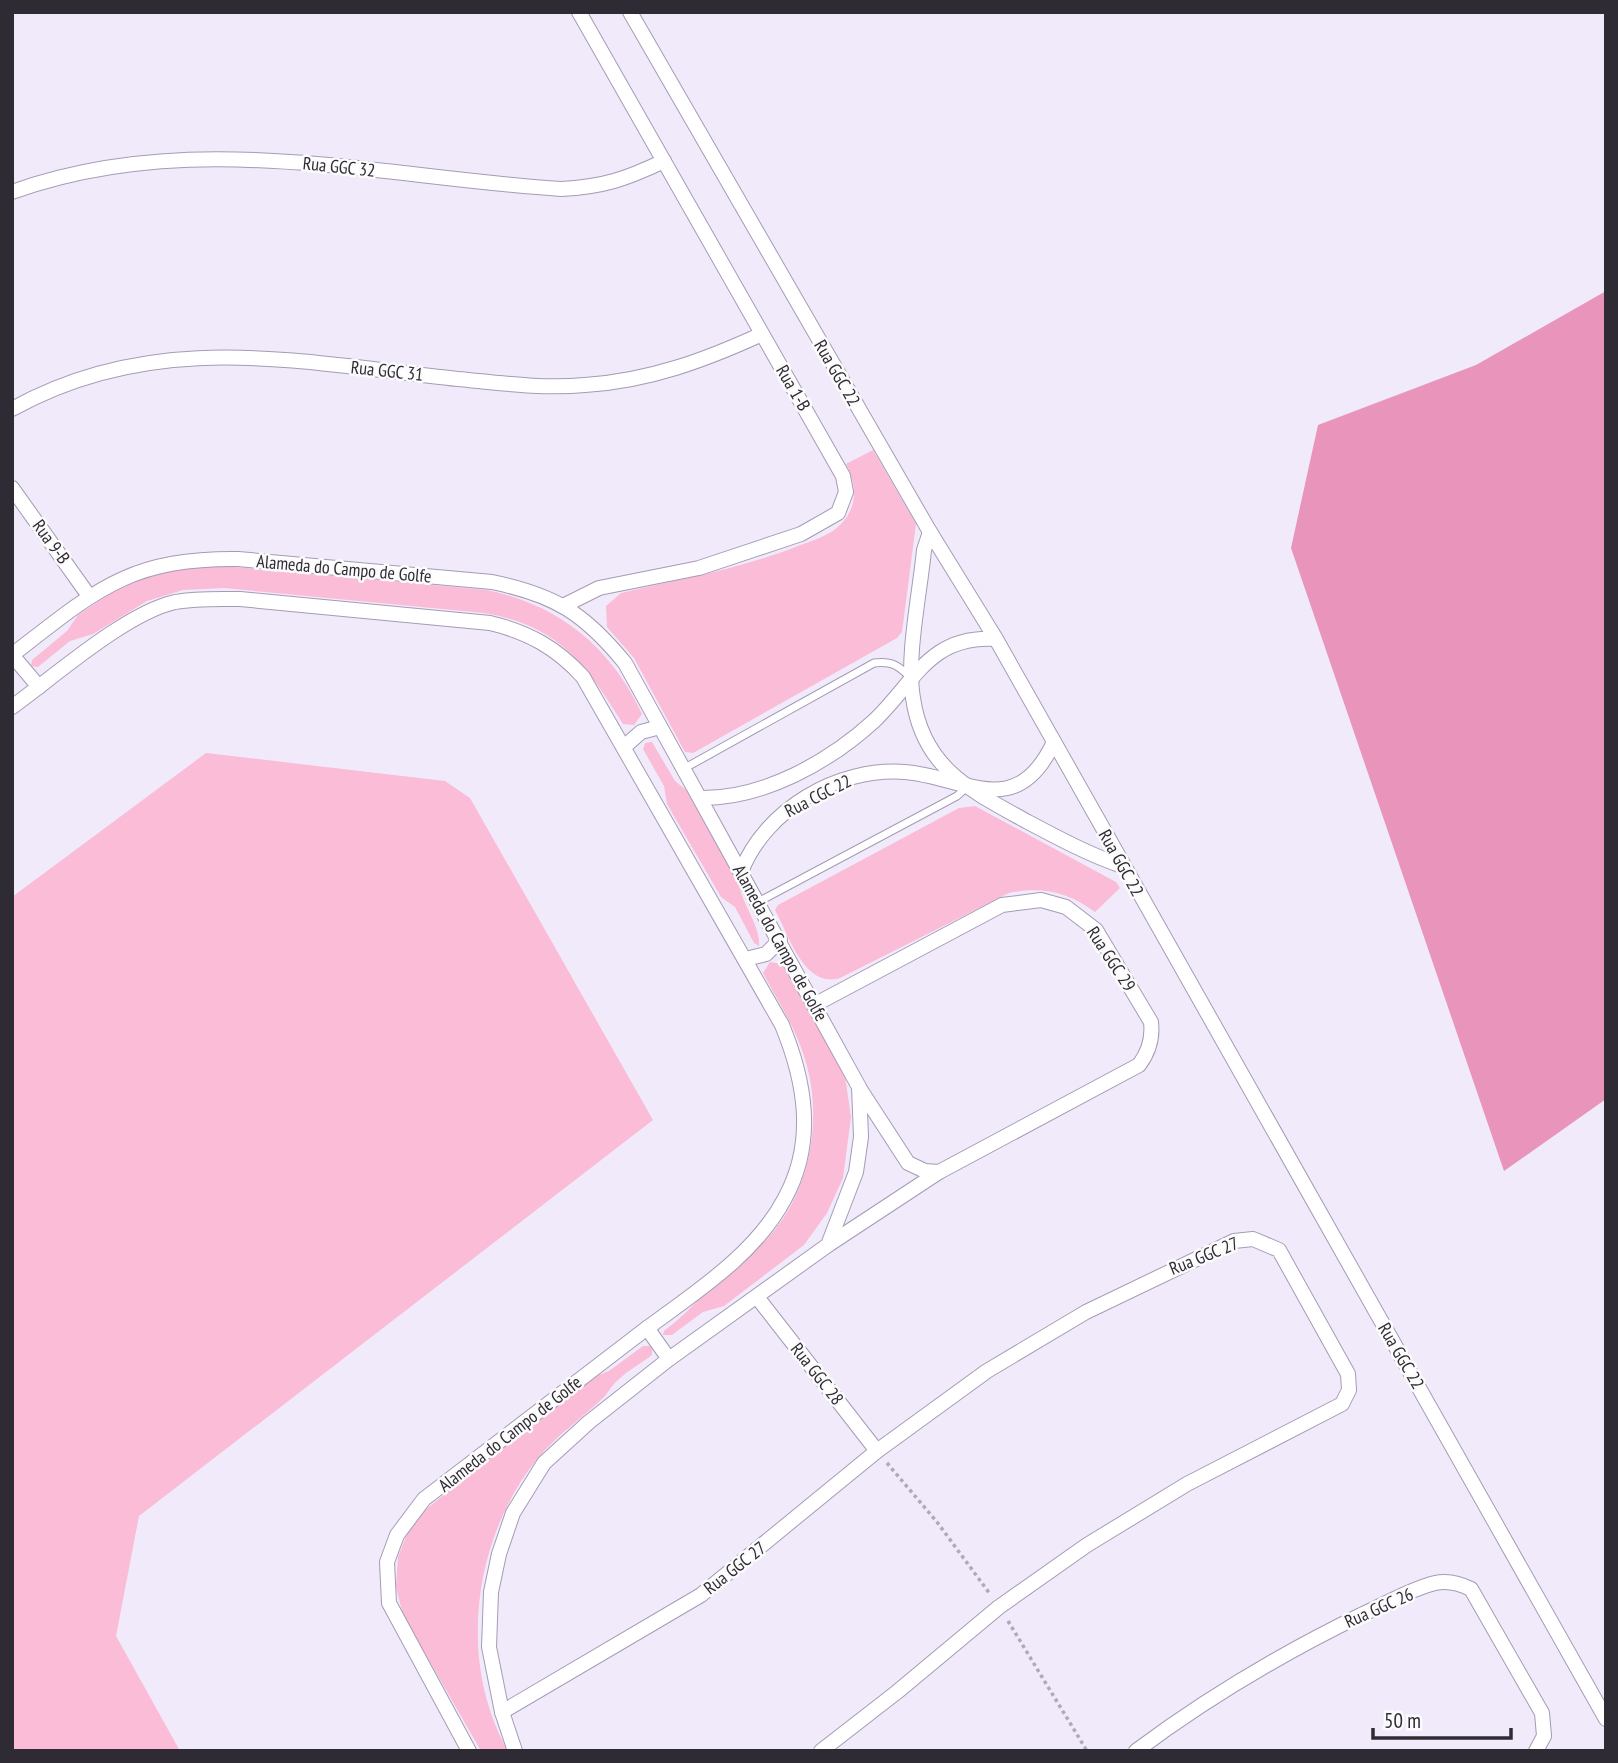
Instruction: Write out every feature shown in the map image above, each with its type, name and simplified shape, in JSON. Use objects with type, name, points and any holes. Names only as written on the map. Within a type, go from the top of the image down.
[{"type":"street","name":"Rua 1-B","points":[[565,605],[599,588],[735,559],[801,534],[838,513],[846,492],[843,477],[579,12]]},
{"type":"street","name":"Rua GGC 22","points":[[629,12],[930,532],[996,639],[1606,1718]]},
{"type":"street","name":"Rua GGC 32","points":[[12,192],[103,168],[183,158],[264,159],[561,189],[594,188],[621,181],[664,161]]},
{"type":"street","name":"Rua GGC 31","points":[[12,409],[80,379],[169,359],[228,355],[529,386],[584,386],[634,379],[680,368],[762,334]]},
{"type":"street","name":"Rua 9-B","points":[[12,488],[89,596]]},
{"type":"street","name":"Rua CGC 22","points":[[930,532],[924,550],[911,679],[916,713],[929,746],[939,761],[966,788]]},
{"type":"street","name":"Alameda do Campo de Golfe","points":[[12,655],[89,596],[133,573],[164,563],[239,559],[492,582],[533,590],[565,605],[610,645],[625,663],[859,1087],[862,1137],[856,1172],[828,1244]]},
{"type":"street","name":"Alameda do Campo de Golfe","points":[[12,707],[146,614],[173,603],[204,598],[490,623],[520,630],[567,659],[583,677],[782,1025],[799,1066],[804,1099],[803,1139],[796,1171],[780,1207],[749,1245],[647,1328],[424,1499],[397,1535],[387,1562],[389,1603],[469,1751]]},
{"type":"street","points":[[911,679],[927,660],[947,646],[971,639],[996,639]]},
{"type":"street","points":[[12,655],[39,687]]},
{"type":"street","name":"Rua CGC 22","points":[[701,798],[731,797],[765,788],[840,748],[872,723],[911,679]]},
{"type":"street","points":[[624,747],[641,732],[660,727]]},
{"type":"street","points":[[966,788],[990,791],[1015,785],[1043,763],[1054,742]]},
{"type":"street","name":"Rua CGC 22","points":[[741,872],[754,844],[775,819],[800,801],[844,780],[863,775],[903,772],[924,775],[966,788],[1087,853],[1122,866]]},
{"type":"street","name":"Rua GGC 29","points":[[814,1005],[1002,905],[1014,901],[1041,900],[1066,907],[1096,930],[1150,1022],[1152,1038],[1146,1056],[1139,1065],[939,1172],[828,1244]]},
{"type":"street","points":[[746,959],[766,954],[780,940]]},
{"type":"street","points":[[859,1087],[908,1163],[925,1171],[939,1172]]},
{"type":"street","name":"Rua GGC 27","points":[[502,1712],[701,1595],[877,1451],[940,1404],[1036,1340],[1132,1288],[1243,1239],[1262,1241],[1279,1250],[1350,1382],[1346,1398],[1336,1409],[1187,1484],[1042,1575],[821,1751]]},
{"type":"street","points":[[515,1751],[502,1712],[489,1647],[491,1592],[499,1554],[513,1513],[544,1463],[589,1422],[670,1359],[828,1244]]},
{"type":"street","name":"Rua GGC 28","points":[[757,1297],[877,1451]]},
{"type":"street","points":[[647,1328],[670,1359]]},
{"type":"street","name":"Rua GGC 26","points":[[1136,1751],[1204,1702],[1286,1653],[1374,1609],[1426,1586],[1445,1582],[1471,1589],[1542,1713],[1544,1736],[1536,1751]]},
{"type":"lane","points":[[685,768],[874,663],[888,662],[899,666],[911,679]]},
{"type":"lane","points":[[758,902],[957,796],[966,788]]},
{"type":"shaded area","points":[[1606,291],[1606,1099],[1504,1171],[1291,548],[1318,425],[1476,365]]},
{"type":"shaded area","points":[[873,450],[916,524],[902,632],[897,638],[693,753],[685,752],[634,658],[607,627],[606,606],[621,593],[754,561],[832,531],[847,517],[853,503],[854,487],[846,464]]},
{"type":"shaded area","points":[[213,565],[487,590],[513,597],[560,618],[580,632],[615,668],[642,714],[634,725],[623,724],[596,683],[567,650],[532,627],[510,619],[484,613],[224,588],[183,590],[147,601],[93,634],[70,641],[38,667],[31,666],[32,660],[67,631],[78,615],[115,590],[150,574]]},
{"type":"shaded area","points":[[652,742],[675,781],[686,790],[739,885],[757,932],[759,946],[754,943],[735,907],[721,897],[667,804],[664,786],[643,749],[645,743]]},
{"type":"shaded area","points":[[206,753],[445,781],[470,798],[653,1120],[139,1516],[116,1636],[180,1751],[12,1751],[12,897]]},
{"type":"shaded area","points":[[975,806],[1116,882],[1120,888],[1095,912],[1065,895],[1054,892],[1032,890],[1009,893],[840,978],[827,979],[817,976],[807,968],[799,958],[775,910],[778,905],[959,808]]},
{"type":"shaded area","points":[[770,962],[782,964],[845,1076],[851,1117],[843,1178],[827,1213],[804,1245],[724,1306],[703,1312],[672,1335],[663,1335],[664,1331],[717,1281],[763,1243],[779,1224],[802,1181],[809,1157],[813,1107],[811,1083],[797,1037],[763,973]]},
{"type":"shaded area","points":[[643,1346],[652,1346],[652,1355],[627,1372],[604,1397],[545,1450],[515,1491],[498,1526],[486,1563],[479,1601],[478,1640],[482,1679],[492,1716],[508,1751],[481,1751],[403,1615],[396,1587],[398,1557],[408,1531],[426,1509],[594,1377],[609,1371]]}]
